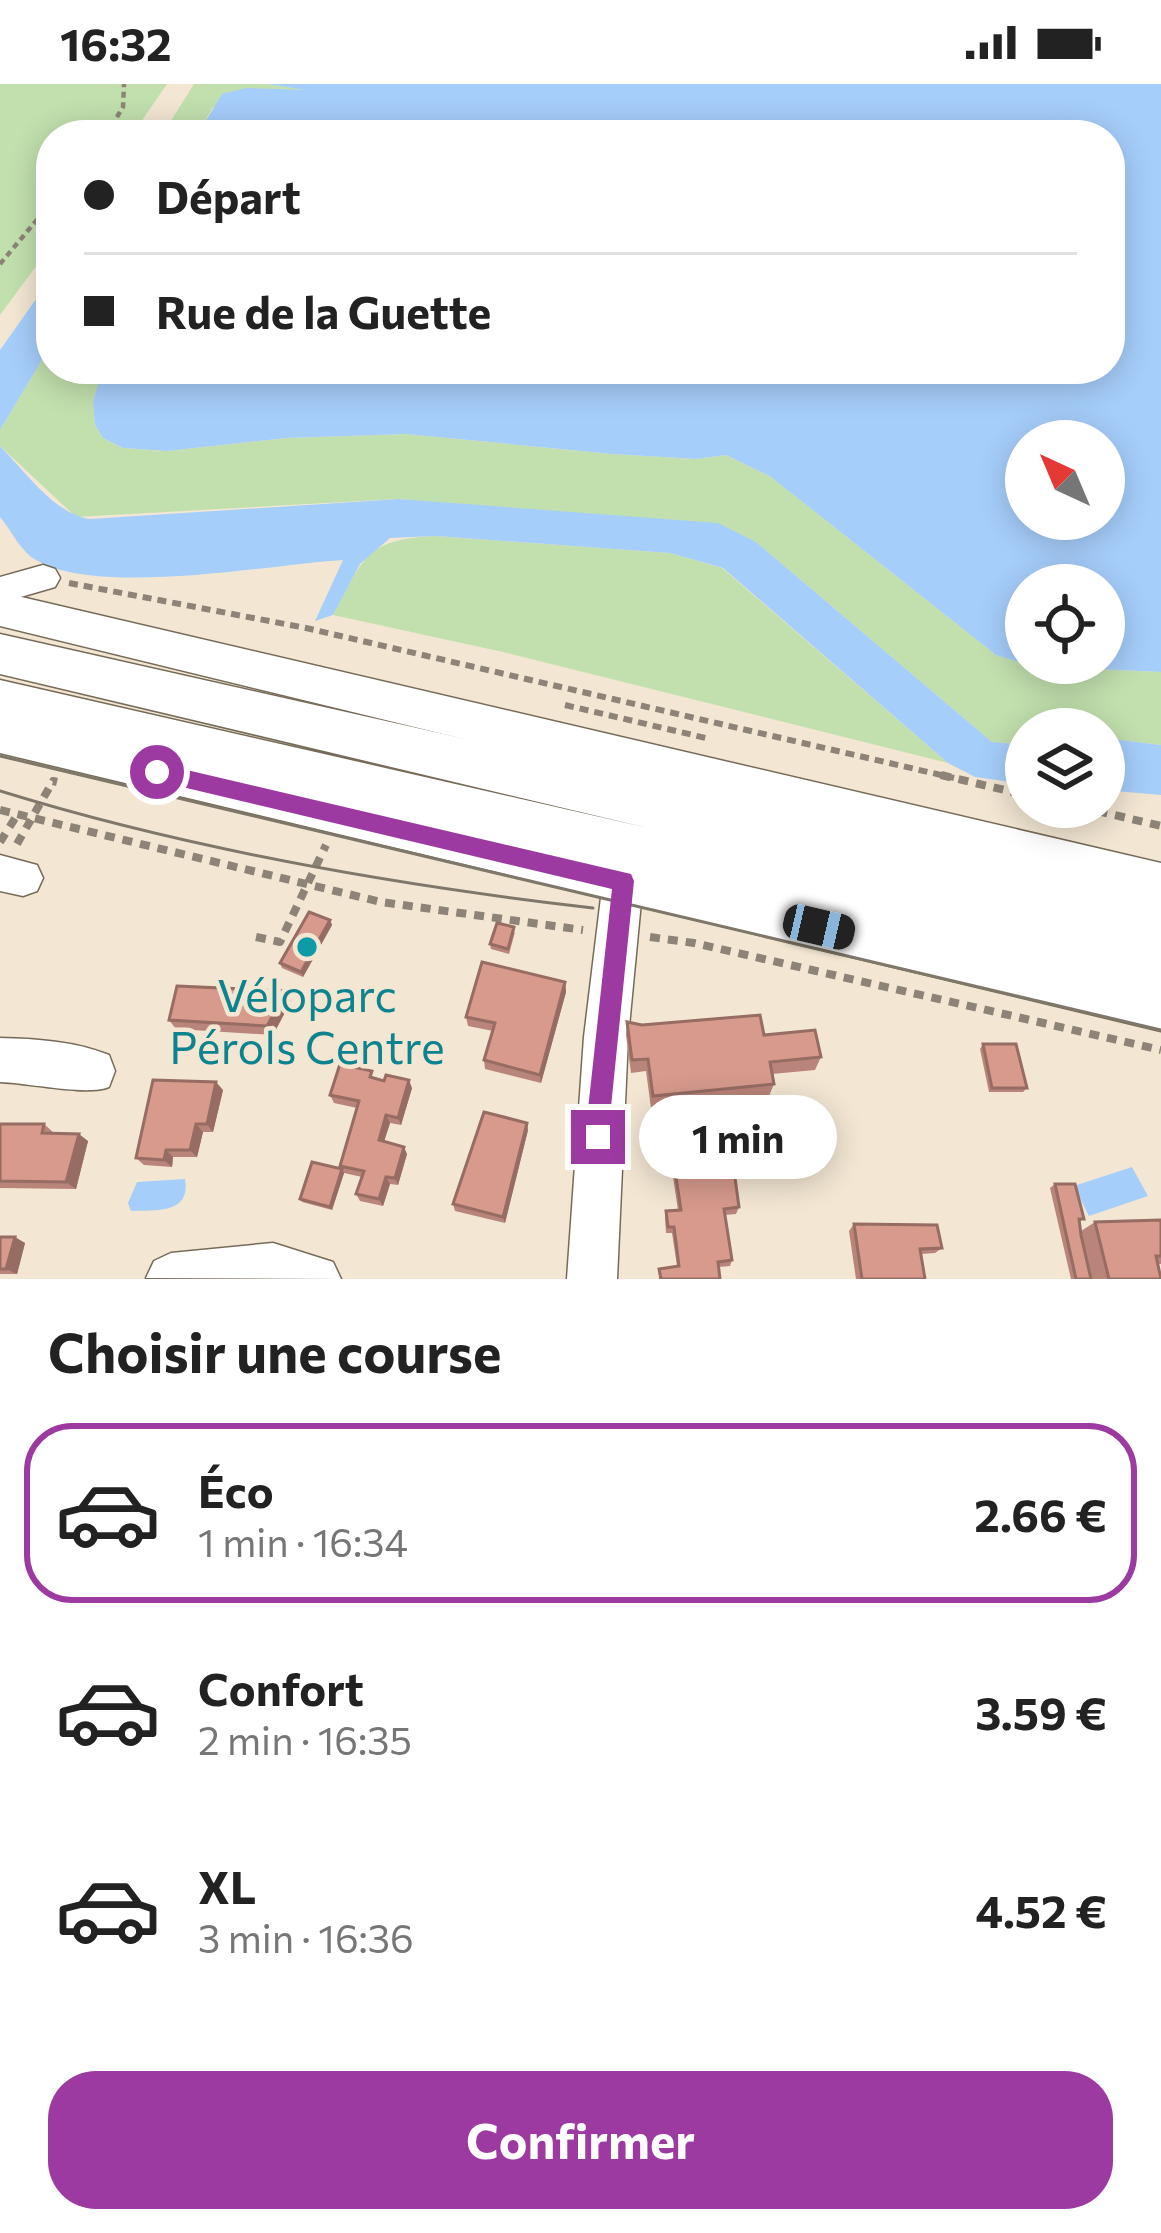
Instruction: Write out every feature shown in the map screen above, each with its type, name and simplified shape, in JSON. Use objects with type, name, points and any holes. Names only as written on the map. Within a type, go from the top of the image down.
[{"type":"highway","points":[[0,654],[1161,923]]},
{"type":"highway","points":[[0,701],[1161,974]]},
{"type":"main road","points":[[0,609],[1161,886]]},
{"type":"main road","points":[[0,734],[1161,1005]]},
{"type":"street","points":[[0,590],[43,578]]},
{"type":"street","points":[[592,1279],[605,1037],[623,881]]},
{"type":"street","points":[[0,1060],[92,1071]]},
{"type":"street","points":[[170,1278],[273,1267],[316,1279]]},
{"type":"path","points":[[115,120],[123,107],[124,84]]},
{"type":"path","points":[[0,264],[36,221]]},
{"type":"path","points":[[43,578],[306,628],[1005,790]]},
{"type":"path","points":[[12,876],[52,781],[64,783]]},
{"type":"path","points":[[0,842],[18,814]]},
{"type":"path","points":[[1125,818],[1161,826]]},
{"type":"path","points":[[256,937],[280,942],[299,905],[326,845],[304,840]]},
{"type":"green space","points":[[0,84],[167,84],[142,120],[36,120],[36,266],[0,315]]},
{"type":"green space","points":[[194,84],[267,84],[307,90],[213,107],[206,120],[171,120]]},
{"type":"green space","points":[[36,370],[36,384],[98,384],[93,402],[95,425],[103,438],[123,448],[167,451],[287,438],[406,434],[612,454],[696,459],[726,455],[771,477],[1005,658],[1005,684],[1125,684],[1125,670],[1161,672],[1161,745],[1125,741],[1125,708],[1005,708],[1005,743],[992,742],[756,542],[516,509],[399,499],[76,517],[0,446],[0,430]]},
{"type":"green space","points":[[436,536],[670,553],[722,568],[948,763],[503,652],[333,615],[370,555],[395,541]]},
{"type":"water","points":[[267,84],[1161,84],[1161,672],[1125,670],[1125,564],[1005,564],[1005,658],[771,477],[726,455],[696,459],[612,454],[406,434],[287,438],[167,451],[123,448],[103,438],[95,425],[93,402],[98,384],[1125,384],[1125,120],[206,120],[222,94],[246,88],[305,90]]},
{"type":"water","points":[[36,299],[36,370],[0,430],[0,350]]},
{"type":"water","points":[[0,446],[52,500],[90,519],[399,499],[718,523],[756,542],[992,742],[1005,743],[1005,781],[975,777],[948,763],[723,568],[670,553],[436,536],[390,538],[360,564],[333,615],[315,621],[343,560],[185,576],[100,576],[64,571],[36,560],[0,517]]},
{"type":"water","points":[[1125,741],[1161,745],[1161,795],[1125,792]]},
{"type":"water","points":[[1132,1167],[1148,1196],[1089,1216],[1074,1186]]},
{"type":"water","points":[[185,1179],[183,1199],[177,1204],[131,1211],[128,1203],[137,1182]]},
{"type":"building","name":"Véloparc Pérols Centre","points":[[309,912],[330,920],[301,972],[280,963]]},
{"type":"building","points":[[497,923],[514,927],[508,949],[490,944]]},
{"type":"building","points":[[482,962],[565,982],[540,1075],[484,1060],[495,1023],[466,1017]]},
{"type":"building","points":[[177,986],[286,991],[267,1026],[169,1020]]},
{"type":"building","points":[[760,1015],[764,1035],[815,1030],[821,1057],[770,1062],[774,1084],[653,1096],[648,1059],[632,1060],[627,1022],[642,1025]]},
{"type":"building","points":[[983,1044],[1016,1044],[1027,1088],[992,1088]]},
{"type":"building","points":[[340,1064],[372,1071],[370,1077],[384,1081],[386,1075],[409,1080],[398,1118],[386,1115],[379,1140],[404,1147],[395,1178],[386,1177],[379,1199],[356,1194],[364,1171],[340,1166],[359,1101],[330,1095]]},
{"type":"building","points":[[153,1080],[216,1082],[207,1124],[196,1124],[190,1150],[166,1150],[164,1160],[136,1158]]},
{"type":"building","points":[[725,1105],[739,1207],[724,1209],[732,1260],[718,1262],[720,1279],[661,1279],[659,1269],[679,1266],[674,1227],[668,1227],[666,1211],[681,1210],[671,1144],[657,1145],[653,1111]]},
{"type":"building","points":[[484,1112],[527,1123],[503,1217],[453,1204]]},
{"type":"building","points":[[0,1124],[44,1124],[42,1133],[79,1134],[66,1182],[0,1181]]},
{"type":"building","points":[[312,1162],[342,1169],[330,1207],[300,1199]]},
{"type":"building","points":[[1055,1184],[1075,1184],[1091,1279],[1076,1279]]},
{"type":"building","points":[[1161,1220],[1161,1256],[1156,1256],[1161,1279],[1109,1279],[1095,1222]]},
{"type":"building","points":[[854,1224],[937,1225],[942,1248],[920,1249],[925,1279],[862,1279]]},
{"type":"building","points":[[0,1237],[15,1237],[6,1269],[0,1269]]},
{"type":"tram line","points":[[0,756],[1161,1030]]},
{"type":"tram line","points":[[0,791],[145,831],[294,863],[593,908]]},
{"type":"place","name":"Véloparc Pérols Centre","points":[[307,947]]},
{"type":"route","points":[[157,772],[623,881],[598,1137]]}]
